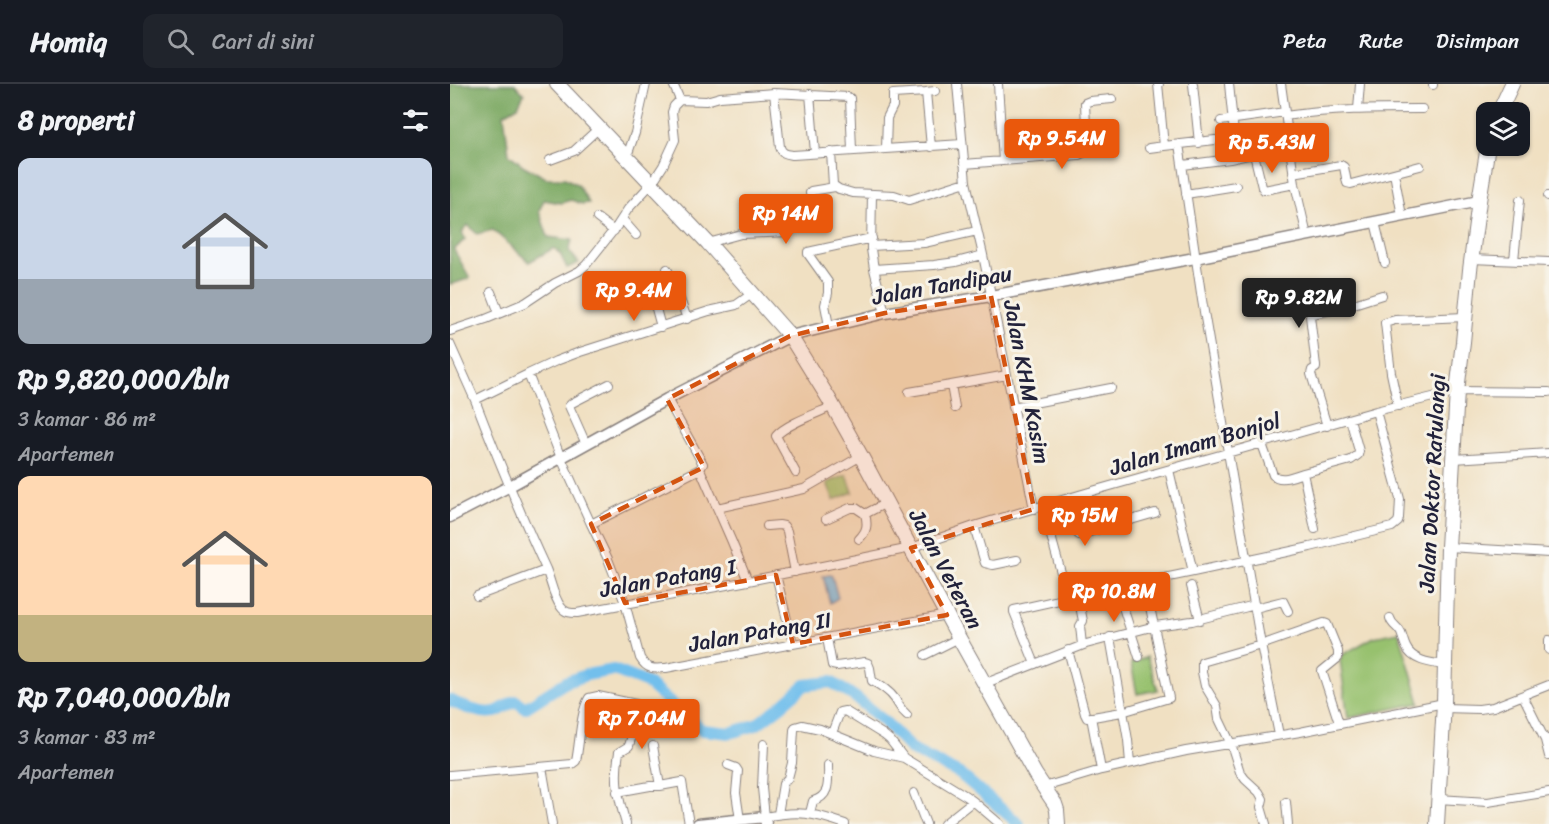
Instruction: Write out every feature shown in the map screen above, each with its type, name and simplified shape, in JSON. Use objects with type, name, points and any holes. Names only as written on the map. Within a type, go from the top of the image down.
[{"type":"highway","name":"Jalan Veteran","points":[[557,84],[708,243],[790,336],[833,406],[959,638],[1035,774],[1058,810],[1058,824]]},
{"type":"highway","points":[[1504,102],[1512,84]]},
{"type":"highway","name":"Jalan Doktor Ratulangi","points":[[1437,824],[1457,391],[1471,259],[1486,156]]},
{"type":"street","points":[[627,156],[635,133],[646,84]]},
{"type":"street","points":[[673,84],[680,100]]},
{"type":"street","name":"Jalan KHM Kasim","points":[[957,84],[966,182],[1034,509]]},
{"type":"street","points":[[998,84],[1003,160]]},
{"type":"street","points":[[1158,84],[1164,146]]},
{"type":"street","points":[[1192,84],[1199,143]]},
{"type":"street","points":[[1229,84],[1234,133]]},
{"type":"street","points":[[1281,84],[1293,173],[1307,236]]},
{"type":"street","points":[[1358,109],[1360,84]]},
{"type":"street","points":[[886,149],[887,118],[893,106],[893,94],[935,91]]},
{"type":"street","points":[[926,92],[931,147]]},
{"type":"street","points":[[774,93],[781,150],[786,154],[962,144]]},
{"type":"street","points":[[450,331],[535,298],[586,265],[663,166],[673,145],[675,134],[672,112],[680,100],[706,101],[720,97],[774,93],[848,97],[850,98],[852,151]]},
{"type":"street","points":[[810,94],[815,153]]},
{"type":"street","points":[[964,164],[1082,154],[1087,148],[1085,103],[1112,99]]},
{"type":"street","points":[[1221,121],[1319,111],[1422,109]]},
{"type":"street","points":[[550,160],[574,151],[599,128]]},
{"type":"street","points":[[1149,148],[1215,140]]},
{"type":"street","points":[[1179,144],[1195,258],[1246,560],[1280,735]]},
{"type":"street","points":[[1183,165],[1230,159],[1289,146]]},
{"type":"street","points":[[831,152],[832,183],[835,187]]},
{"type":"street","points":[[1254,154],[1264,190],[1295,184]]},
{"type":"street","points":[[1293,173],[1341,165],[1344,167],[1347,183],[1351,184],[1420,166]]},
{"type":"street","points":[[1394,173],[1402,216]]},
{"type":"street","points":[[708,243],[741,234],[789,232],[813,212],[810,193],[812,191],[835,187],[853,193],[894,195],[909,200],[966,182]]},
{"type":"street","points":[[1186,194],[1236,186]]},
{"type":"street","points":[[872,194],[871,242],[874,269],[885,313]]},
{"type":"street","points":[[1514,260],[1520,200]]},
{"type":"street","name":"Jalan Tandipau","points":[[450,516],[510,486],[667,399],[790,336],[885,313],[1195,258],[1479,201]]},
{"type":"street","points":[[597,218],[614,231]]},
{"type":"street","points":[[622,219],[636,235]]},
{"type":"street","points":[[1375,222],[1385,263]]},
{"type":"street","points":[[829,326],[825,305],[828,282],[808,253],[810,251],[871,242],[924,243],[977,231]]},
{"type":"street","points":[[874,269],[934,265],[983,255]]},
{"type":"street","points":[[1471,259],[1549,262]]},
{"type":"street","points":[[667,269],[687,319]]},
{"type":"street","points":[[650,276],[655,287],[655,304],[660,327]]},
{"type":"street","points":[[491,292],[500,313]]},
{"type":"street","points":[[475,399],[566,357],[710,311],[736,305],[753,293]]},
{"type":"street","points":[[1327,426],[1311,374],[1316,366],[1310,316],[1382,295]]},
{"type":"street","points":[[1398,406],[1391,373],[1385,323],[1395,320],[1465,317]]},
{"type":"street","name":"Jalan Patang I","points":[[450,344],[475,399],[558,602],[566,612],[577,613],[911,548]]},
{"type":"street","points":[[528,374],[561,458],[608,559],[625,603]]},
{"type":"street","points":[[909,392],[1007,375]]},
{"type":"street","points":[[586,444],[568,406],[609,384]]},
{"type":"street","points":[[951,385],[955,408]]},
{"type":"street","points":[[1013,407],[1112,388]]},
{"type":"street","name":"Jalan Imam Bonjol","points":[[911,548],[974,526],[1066,499],[1376,411],[1457,391],[1549,392]]},
{"type":"street","points":[[591,524],[700,469],[703,464],[667,399]]},
{"type":"street","points":[[796,473],[776,436],[833,406]]},
{"type":"street","points":[[1035,664],[1023,639],[1014,610],[1310,547],[1395,525],[1400,513],[1400,499],[1376,411]]},
{"type":"street","points":[[1262,444],[1273,475],[1279,479],[1351,460],[1359,452],[1350,419]]},
{"type":"street","points":[[1454,459],[1549,453]]},
{"type":"street","points":[[717,508],[804,489],[861,456]]},
{"type":"street","points":[[700,469],[748,581]]},
{"type":"street","points":[[1169,470],[1193,572]]},
{"type":"street","points":[[1304,473],[1315,529]]},
{"type":"street","points":[[1066,499],[1076,532],[1079,535],[1155,513]]},
{"type":"street","points":[[865,514],[886,503]]},
{"type":"street","points":[[1043,507],[1068,598]]},
{"type":"street","points":[[826,519],[850,508],[856,508],[865,514],[867,527],[859,539]]},
{"type":"street","points":[[766,526],[784,526],[795,572]]},
{"type":"street","points":[[974,526],[985,563],[993,565],[1017,560]]},
{"type":"street","points":[[1448,547],[1549,553]]},
{"type":"street","points":[[477,596],[546,570]]},
{"type":"street","points":[[776,575],[793,644]]},
{"type":"street","points":[[1068,650],[1088,718],[1122,712],[1169,697],[1145,583]]},
{"type":"street","points":[[1191,586],[1200,620]]},
{"type":"street","points":[[1078,596],[1083,621],[1080,626],[1082,645]]},
{"type":"street","points":[[986,683],[1082,645],[1155,626],[1200,620],[1282,601],[1288,611]]},
{"type":"street","name":"Jalan Patang II","points":[[625,603],[640,658],[644,665],[650,668],[666,668],[947,615]]},
{"type":"street","points":[[1122,604],[1139,657]]},
{"type":"street","points":[[1390,618],[1393,626],[1401,632],[1406,649],[1412,655],[1424,661],[1445,665]]},
{"type":"street","points":[[1266,824],[1261,807],[1263,799],[1240,772],[1231,744],[1219,719],[1217,706],[1205,686],[1201,663],[1324,623],[1327,624],[1338,651],[1338,658],[1322,671],[1339,723]]},
{"type":"street","points":[[1110,637],[1130,763]]},
{"type":"street","points":[[827,638],[832,665],[868,663],[872,681],[894,698],[907,715]]},
{"type":"street","points":[[925,655],[959,638]]},
{"type":"street","points":[[1549,640],[1549,650]]},
{"type":"street","points":[[1044,786],[1130,763],[1339,723],[1444,705],[1487,708],[1503,705],[1549,686]]},
{"type":"street","points":[[450,775],[569,765],[576,761],[586,703],[589,698],[598,696],[636,704],[639,710],[630,743],[618,755],[616,792],[626,824]]},
{"type":"street","points":[[1523,696],[1547,740],[1549,756]]},
{"type":"street","points":[[832,733],[838,715],[844,711],[884,735],[904,758]]},
{"type":"street","points":[[1091,717],[1101,770]]},
{"type":"street","points":[[778,814],[783,784],[788,778],[792,763],[795,727],[802,725],[832,733],[874,751],[904,758],[966,796],[1000,824]]},
{"type":"street","points":[[764,744],[762,788],[766,820]]},
{"type":"street","points":[[653,746],[660,786]]},
{"type":"street","points":[[728,765],[738,771],[735,793],[740,820]]},
{"type":"street","points":[[810,813],[813,801],[820,800],[828,787],[828,765]]},
{"type":"street","points":[[542,767],[552,824]]},
{"type":"street","points":[[616,792],[682,782],[689,824]]},
{"type":"street","points":[[1438,800],[1488,802],[1549,792]]},
{"type":"street","points":[[914,794],[926,824]]},
{"type":"street","points":[[944,824],[973,801]]},
{"type":"street","points":[[1286,802],[1288,824]]},
{"type":"street","points":[[698,824],[766,820],[778,814],[810,813],[845,824]]},
{"type":"highlighted area","points":[[991,296],[1034,509],[911,548],[947,615],[793,644],[776,575],[625,603],[591,524],[704,467],[667,399],[790,336],[885,313]]},
{"type":"green space","points":[[450,84],[515,84],[524,94],[518,106],[504,114],[509,154],[524,166],[546,178],[565,178],[578,185],[589,203],[582,204],[571,200],[561,203],[544,200],[539,211],[548,237],[572,240],[569,251],[579,263],[567,268],[554,248],[529,262],[493,230],[477,234],[468,225],[462,232],[465,239],[454,250],[470,278],[450,285]]},
{"type":"green space","points":[[847,475],[853,492],[834,500],[827,483]]},
{"type":"green space","points":[[1399,632],[1420,703],[1348,718],[1340,660],[1342,655],[1374,637]]},
{"type":"green space","points":[[1147,657],[1158,690],[1137,694],[1131,663]]},
{"type":"water","points":[[830,575],[838,598],[830,603],[823,576]]},
{"type":"waterway","points":[[450,700],[465,707],[489,713],[516,701],[525,708],[566,682],[586,675],[614,670],[647,683],[702,730],[730,733],[756,725],[805,685],[831,682],[855,697],[884,721],[912,750],[960,774],[1019,824]]}]
